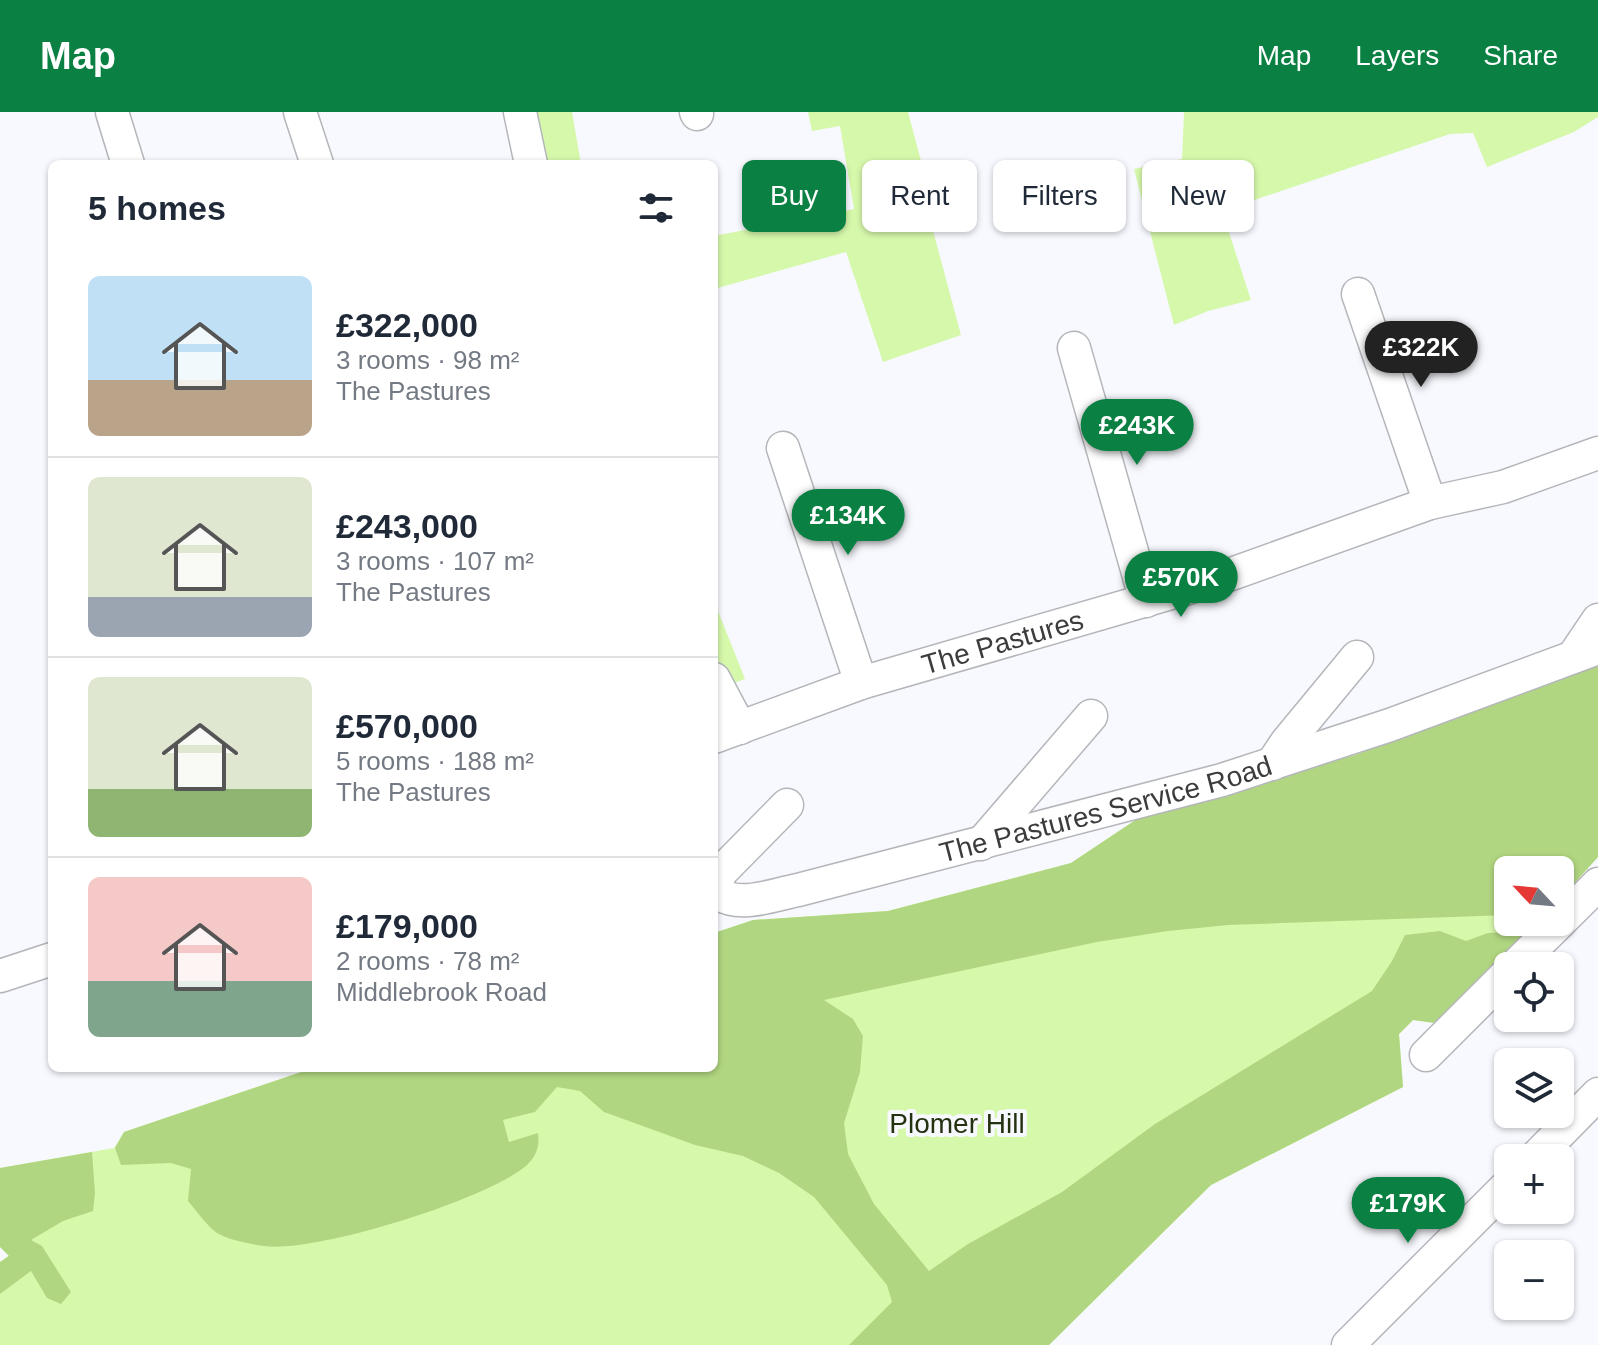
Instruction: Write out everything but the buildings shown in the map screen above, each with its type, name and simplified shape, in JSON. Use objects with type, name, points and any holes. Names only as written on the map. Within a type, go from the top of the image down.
[{"type":"street","points":[[112,112],[127,160]]},
{"type":"street","points":[[300,112],[316,160]]},
{"type":"street","points":[[520,112],[530,160]]},
{"type":"street","points":[[1358,294],[1430,503]]},
{"type":"street","points":[[1074,348],[1146,601]]},
{"type":"street","points":[[783,448],[861,683]]},
{"type":"street","name":"The Pastures","points":[[727,732],[861,683],[1209,582],[1430,503],[1516,483],[1598,453]]},
{"type":"street","points":[[1585,652],[1598,620]]},
{"type":"street","name":"The Pastures Service Road","points":[[718,894],[729,901],[745,901],[981,844],[1222,780],[1390,725],[1585,652]]},
{"type":"street","points":[[1272,764],[1357,657]]},
{"type":"street","points":[[718,695],[727,732]]},
{"type":"street","points":[[981,844],[1091,716]]},
{"type":"street","name":"The Pastures Service Road","points":[[718,878],[787,805]]},
{"type":"street","points":[[1574,908],[1598,884]]},
{"type":"street","points":[[1529,952],[1546,936]]},
{"type":"street","points":[[0,976],[48,960]]},
{"type":"street","points":[[1426,1055],[1494,987]]},
{"type":"street","points":[[1549,1144],[1598,1094]]},
{"type":"street","points":[[1348,1345],[1494,1199]]},
{"type":"green space","points":[[530,112],[572,112],[580,160],[541,160]]},
{"type":"green space","points":[[808,112],[908,112],[921,160],[862,160],[862,232],[933,232],[961,335],[883,362],[846,252],[718,288],[718,235],[742,231],[846,232],[846,211],[854,209],[840,126],[812,131]]},
{"type":"green space","points":[[1184,112],[1598,112],[1598,117],[1574,132],[1487,167],[1473,133],[1450,134],[1254,200],[1254,160],[1177,160],[1182,159]]},
{"type":"green space","points":[[1142,167],[1142,200],[1134,169]]},
{"type":"green space","points":[[1150,232],[1229,232],[1251,300],[1208,311],[1174,325]]},
{"type":"green space","points":[[718,611],[745,679],[731,684],[718,660]]},
{"type":"green space","name":"Plomer Hill","points":[[1598,666],[1598,857],[1574,884],[1574,856],[1494,856],[1494,936],[1527,936],[1511,952],[1494,952],[1494,970],[1442,1024],[1413,1020],[1399,1034],[1403,1087],[1211,1185],[1049,1345],[0,1345],[0,1262],[30,1240],[0,1200],[0,1168],[114,1148],[124,1132],[301,1072],[718,1072],[718,932],[753,920],[888,911],[1071,863],[1137,819],[1355,755]]},
{"type":"green space","points":[[1598,666],[1598,857],[1574,884],[1574,856],[1494,856],[1494,916],[1228,925],[1168,931],[1097,942],[824,1000],[853,1019],[863,1036],[860,1072],[844,1123],[848,1154],[874,1204],[929,1271],[968,1244],[1062,1192],[1155,1124],[1372,991],[1405,935],[1440,931],[1466,941],[1488,933],[1494,933],[1494,936],[1530,936],[1514,952],[1494,952],[1494,972],[1442,1024],[1413,1020],[1399,1034],[1403,1087],[1211,1185],[1049,1345],[849,1345],[892,1302],[887,1285],[814,1197],[779,1173],[743,1156],[695,1145],[604,1112],[580,1091],[557,1087],[535,1112],[503,1120],[509,1142],[538,1133],[536,1151],[529,1163],[505,1179],[475,1194],[400,1221],[359,1233],[289,1246],[252,1244],[217,1233],[188,1201],[191,1169],[171,1163],[121,1165],[115,1148],[124,1132],[301,1072],[718,1072],[718,932],[753,920],[888,911],[1071,863],[1137,819],[1355,755]]},
{"type":"green space","points":[[92,1152],[93,1211],[63,1221],[31,1240],[42,1246],[71,1292],[61,1304],[47,1298],[31,1271],[0,1294],[0,1262],[9,1256],[0,1247],[0,1168]]}]
